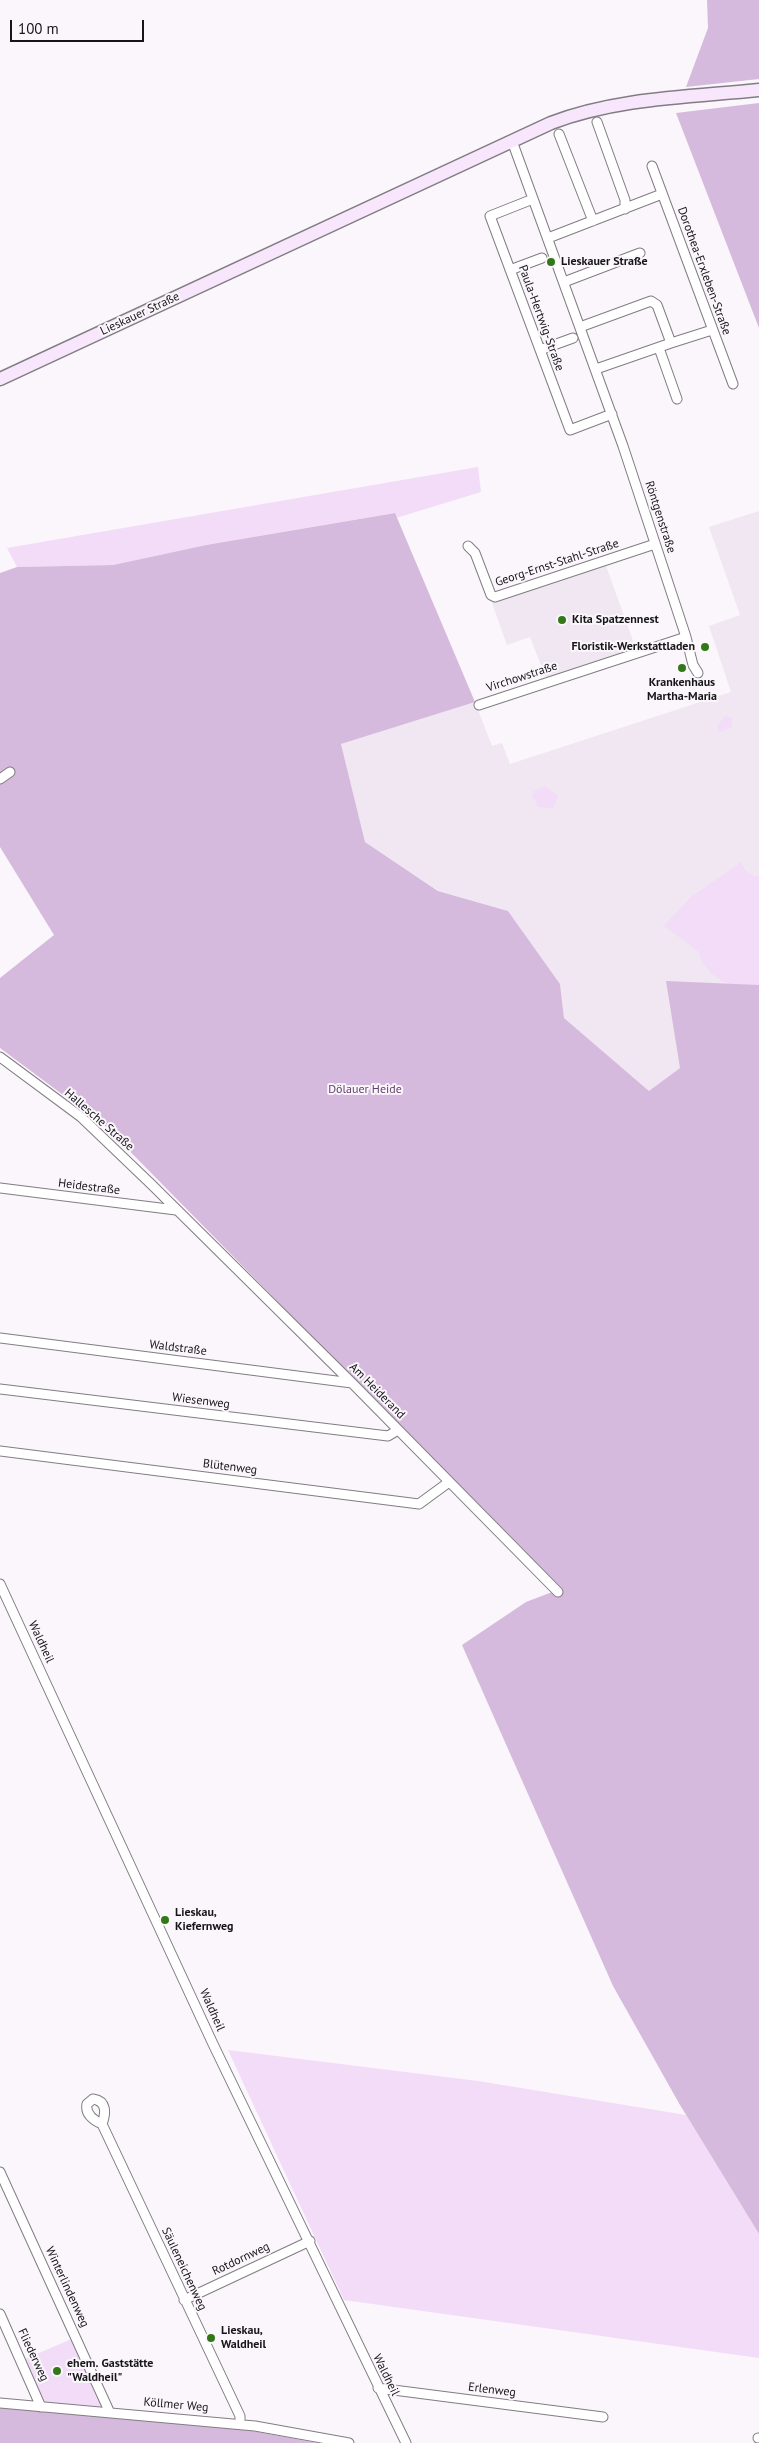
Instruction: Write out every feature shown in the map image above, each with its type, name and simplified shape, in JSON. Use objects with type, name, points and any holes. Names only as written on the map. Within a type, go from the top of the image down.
[{"type":"street","name":"Lieskauer Straße","points":[[0,378],[550,123],[594,109],[759,90]]},
{"type":"street","points":[[597,122],[625,200],[625,209]]},
{"type":"street","points":[[559,134],[593,221]]},
{"type":"street","name":"Röntgenstraße","points":[[512,141],[612,414],[686,637],[693,665],[698,674]]},
{"type":"street","name":"Dorothea-Erxleben-Straße","points":[[652,166],[732,384]]},
{"type":"street","points":[[548,238],[662,194]]},
{"type":"street","name":"Paula-Hertwig-Straße","points":[[534,199],[490,216],[570,430],[612,414]]},
{"type":"street","points":[[564,282],[640,253]]},
{"type":"street","points":[[510,270],[542,258]]},
{"type":"street","points":[[580,327],[651,301],[657,305],[671,343]]},
{"type":"street","points":[[596,369],[712,330]]},
{"type":"street","points":[[540,350],[573,338]]},
{"type":"street","points":[[658,348],[677,399]]},
{"type":"street","name":"Georg-Ernst-Stahl-Straße","points":[[468,546],[475,553],[491,596],[495,597],[655,544]]},
{"type":"street","name":"Virchowstraße","points":[[479,705],[686,637]]},
{"type":"street","points":[[0,778],[10,772]]},
{"type":"street","name":"Hallesche Straße","points":[[0,1057],[81,1117],[176,1210]]},
{"type":"street","name":"Heidestraße","points":[[0,1188],[176,1210]]},
{"type":"street","name":"Am Heiderand","points":[[176,1210],[352,1383],[558,1592]]},
{"type":"street","name":"Waldstraße","points":[[0,1338],[352,1383]]},
{"type":"street","name":"Wiesenweg","points":[[0,1389],[388,1436],[398,1430]]},
{"type":"street","name":"Blütenweg","points":[[0,1451],[419,1504],[449,1482]]},
{"type":"street","name":"Waldheil","points":[[0,1584],[213,2044],[310,2241],[378,2388],[406,2443]]},
{"type":"street","name":"Säuleneichenweg","points":[[102,2124],[240,2416],[240,2424]]},
{"type":"street","name":"Winterlindenweg","points":[[0,2172],[110,2412]]},
{"type":"street","name":"Rotdornweg","points":[[184,2300],[310,2241]]},
{"type":"street","name":"Fliederweg","points":[[0,2314],[41,2407]]},
{"type":"street","name":"Erlenweg","points":[[378,2388],[603,2417]]},
{"type":"street","name":"Köllmer Weg","points":[[0,2403],[240,2424],[349,2443]]},
{"type":"shaded area","points":[[478,467],[481,492],[396,518],[394,513],[206,545],[113,565],[17,567],[7,548]]},
{"type":"shaded area","points":[[759,511],[759,985],[680,1068],[650,1092],[564,1018],[560,984],[508,911],[439,891],[365,842],[341,744],[475,702],[492,746],[502,743],[510,764],[731,692],[709,626],[740,615],[709,527]]},
{"type":"shaded area","name":"Kita Spatzennest","points":[[605,563],[636,649],[546,678],[530,637],[507,645],[492,603]]},
{"type":"shaded area","points":[[726,715],[732,719],[732,727],[719,732],[717,726]]},
{"type":"shaded area","points":[[545,786],[558,796],[553,808],[537,807],[536,800],[532,797],[534,791]]},
{"type":"shaded area","points":[[741,862],[748,872],[759,876],[759,992],[723,982],[711,973],[702,962],[698,951],[664,926],[691,897]]},
{"type":"shaded area","points":[[228,2050],[478,2081],[686,2115],[759,2234],[759,2358],[344,2300]]},
{"type":"shaded area","points":[[74,2338],[106,2410],[44,2403],[25,2359]]},
{"type":"green space","points":[[707,0],[759,0],[759,79],[686,87],[708,28]]},
{"type":"green space","points":[[759,103],[759,328],[676,113]]},
{"type":"green space","name":"Dölauer Heide","points":[[395,513],[475,702],[341,744],[365,842],[438,891],[508,911],[560,984],[564,1018],[649,1091],[680,1068],[666,981],[759,985],[759,2234],[680,2105],[613,1986],[462,1645],[526,1602],[560,1589],[106,1127],[0,1048],[0,978],[54,935],[0,847],[0,573],[17,567],[113,565],[206,545]]},
{"type":"green space","points":[[0,2406],[247,2430],[317,2443],[0,2443]]},
{"type":"place","name":"Lieskauer Straße","points":[[551,262]]},
{"type":"place","name":"Kita Spatzennest","points":[[562,620]]},
{"type":"place","name":"Floristik-Werkstattladen","points":[[705,647]]},
{"type":"place","name":"Krankenhaus Martha-Maria","points":[[682,668]]},
{"type":"place","name":"Lieskau, Kiefernweg","points":[[165,1920]]},
{"type":"place","name":"Lieskau, Waldheil","points":[[211,2338]]},
{"type":"place","name":"ehem. Gaststätte \"Waldheil\"","points":[[57,2371]]}]
